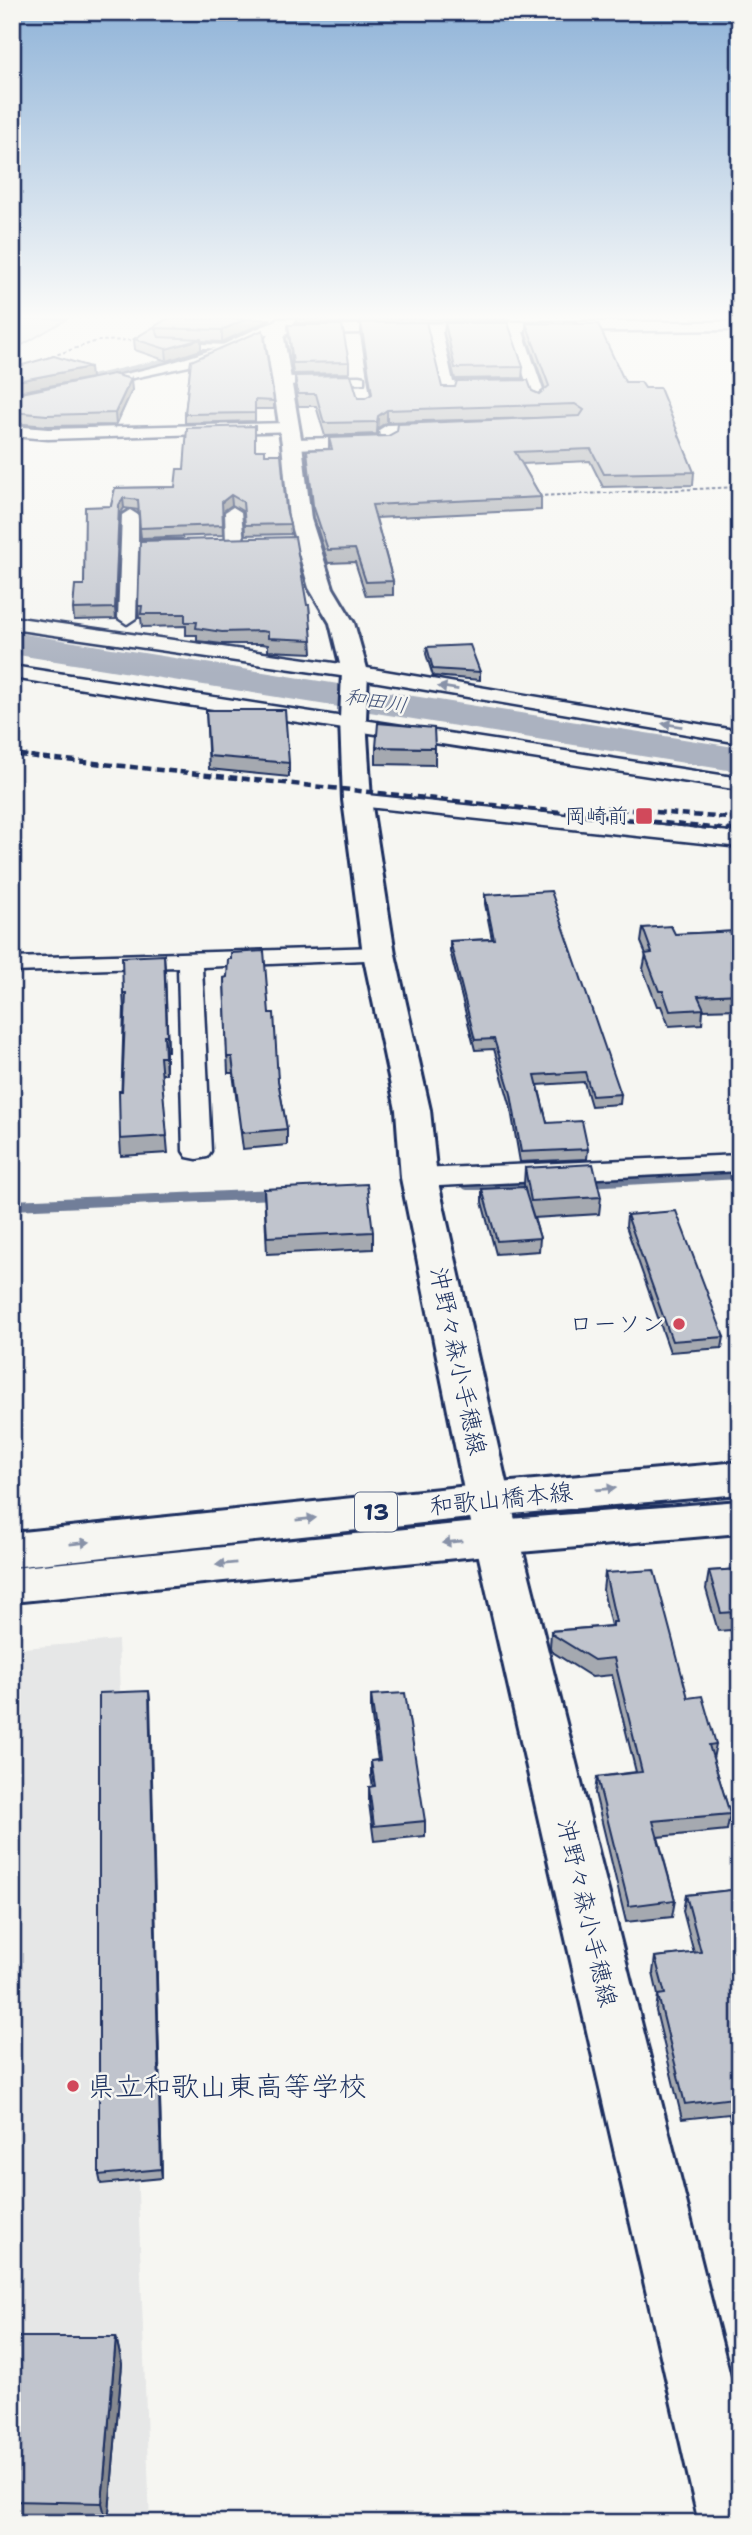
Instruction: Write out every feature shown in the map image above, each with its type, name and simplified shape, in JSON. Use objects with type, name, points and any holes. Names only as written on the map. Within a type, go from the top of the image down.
[{"type":"main road","name":"沖野々森小手穂線","points":[[291,437],[300,519],[321,588],[342,623],[354,698],[356,800],[379,954],[413,1110],[419,1178],[492,1518],[733,2523]]},
{"type":"main road","name":"和歌山橋本線","points":[[12,1585],[492,1518],[740,1478]]},
{"type":"main road","name":"和歌山橋本線","points":[[12,1550],[492,1518],[740,1517]]},
{"type":"street","points":[[316,437],[388,441],[388,437]]},
{"type":"street","points":[[233,512],[235,543]]},
{"type":"street","points":[[127,618],[130,514]]},
{"type":"street","points":[[283,542],[307,541]]},
{"type":"street","points":[[129,546],[195,544]]},
{"type":"street","points":[[12,623],[740,784]]},
{"type":"street","points":[[12,672],[354,698],[740,737]]},
{"type":"street","points":[[356,800],[740,841]]},
{"type":"street","points":[[12,965],[379,954]]},
{"type":"street","points":[[190,960],[197,1151]]},
{"type":"street","points":[[419,1178],[740,1163]]},
{"type":"path","points":[[529,497],[740,487]]},
{"type":"shaded area","name":"県立和歌山東高等学校","points":[[118,1640],[150,2523],[12,2523],[12,1649]]},
{"type":"building","points":[[186,437],[255,437],[255,450],[265,450],[265,454],[281,454],[290,524],[245,525],[243,502],[231,495],[222,502],[223,525],[140,528],[138,500],[123,498],[119,505],[115,608],[73,609],[75,585],[84,585],[85,507],[111,506],[115,488],[175,487],[177,469],[184,469]]},
{"type":"building","points":[[680,437],[694,472],[604,474],[591,449],[515,452],[541,497],[372,505],[393,581],[366,582],[355,549],[328,550],[313,505],[307,450],[332,449],[329,438]]},
{"type":"building","points":[[295,537],[309,605],[312,640],[268,638],[268,632],[261,631],[222,632],[196,628],[197,622],[185,622],[185,614],[141,614],[142,606],[138,606],[140,541]]},
{"type":"building","points":[[470,645],[480,672],[433,669],[427,647]]},
{"type":"building","points":[[206,710],[285,710],[289,763],[209,756]]},
{"type":"building","points":[[378,723],[434,728],[435,748],[376,747]]},
{"type":"building","points":[[551,891],[621,1094],[592,1096],[585,1072],[535,1075],[547,1123],[582,1121],[588,1149],[521,1152],[511,1094],[494,1039],[475,1040],[450,941],[494,939],[485,895]]},
{"type":"building","points":[[671,926],[675,934],[740,931],[740,994],[698,996],[704,1009],[670,1011],[645,954],[652,953],[643,928]]},
{"type":"building","points":[[264,951],[269,1013],[274,1013],[278,1081],[287,1129],[242,1133],[232,1057],[227,1057],[224,978],[227,977],[231,953]]},
{"type":"building","points":[[164,955],[167,1035],[164,1035],[165,1057],[160,1057],[167,1136],[120,1139],[119,1091],[122,1091],[126,993],[123,993],[122,957]]},
{"type":"building","points":[[593,1164],[601,1197],[531,1201],[525,1168]]},
{"type":"building","points":[[367,1184],[373,1232],[267,1237],[264,1189]]},
{"type":"building","points":[[524,1187],[540,1238],[497,1241],[482,1189]]},
{"type":"building","points":[[676,1211],[724,1337],[672,1341],[627,1215]]},
{"type":"building","points":[[740,1569],[740,1631],[734,1612],[721,1613],[709,1571]]},
{"type":"building","points":[[654,1570],[688,1698],[702,1696],[716,1744],[709,1745],[730,1814],[653,1821],[675,1900],[629,1906],[597,1777],[642,1772],[614,1658],[594,1660],[551,1631],[613,1626],[613,1622],[616,1622],[605,1573]]},
{"type":"building","points":[[149,1691],[161,2169],[99,2175],[99,1693]]},
{"type":"building","points":[[405,1693],[425,1821],[374,1826],[369,1787],[375,1786],[371,1761],[380,1760],[371,1695]]},
{"type":"building","points":[[740,1889],[740,2106],[735,2106],[733,2098],[685,2104],[658,1995],[665,1994],[655,1957],[701,1952],[686,1895]]},
{"type":"building","points":[[12,2337],[116,2337],[102,2503],[12,2501]]},
{"type":"waterway","name":"和田川","points":[[12,643],[740,760]]},
{"type":"waterway","points":[[586,1182],[740,1174]]},
{"type":"waterway","points":[[467,1185],[536,1185]]},
{"type":"waterway","points":[[12,1205],[277,1194]]},
{"type":"railway","points":[[12,754],[34,756]]},
{"type":"railway","points":[[18,755],[740,831]]},
{"type":"railway","points":[[606,808],[740,819]]},
{"type":"place","name":"岡崎前","points":[[644,816]]},
{"type":"place","name":"ローソン","points":[[679,1324]]},
{"type":"place","name":"県立和歌山東高等学校","points":[[73,2086]]}]
